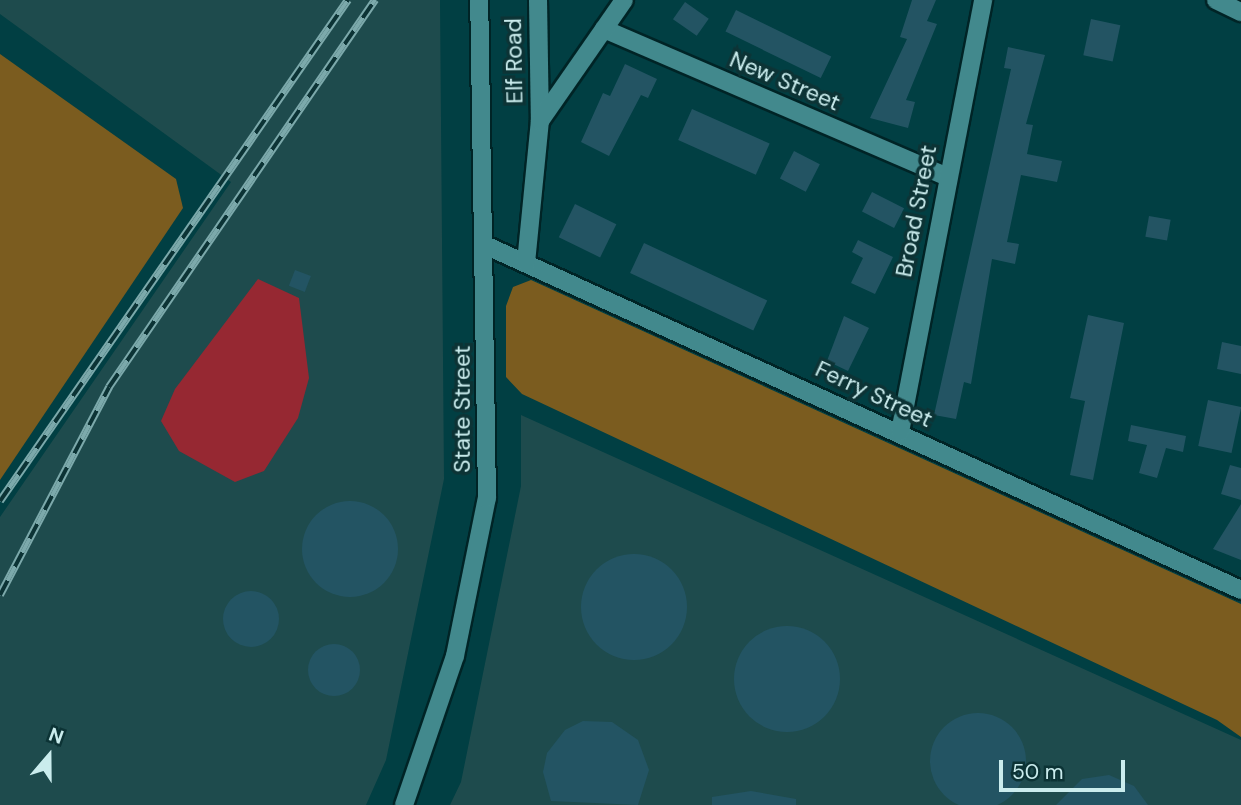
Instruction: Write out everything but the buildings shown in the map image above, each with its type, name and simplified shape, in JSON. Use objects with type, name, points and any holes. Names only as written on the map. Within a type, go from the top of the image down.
[{"type":"street","name":"State Street","points":[[404,805],[455,656],[487,498],[479,0]]},
{"type":"street","name":"Elf Road","points":[[526,263],[540,121],[538,0]]},
{"type":"street","points":[[540,121],[624,0]]},
{"type":"street","name":"Broad Street","points":[[900,432],[983,0]]},
{"type":"street","points":[[1216,0],[1241,12]]},
{"type":"street","name":"New Street","points":[[604,29],[947,177]]},
{"type":"street","name":"Ferry Street","points":[[485,245],[900,432],[1241,590]]},
{"type":"shaded area","points":[[0,0],[440,0],[444,479],[386,760],[366,805],[0,805],[0,517],[231,182],[0,14]]},
{"type":"shaded area","points":[[0,54],[176,179],[183,208],[0,480]]},
{"type":"shaded area","points":[[258,279],[299,298],[309,378],[298,418],[264,471],[235,482],[179,451],[161,421],[175,389]]},
{"type":"shaded area","points":[[531,280],[1241,604],[1241,737],[1217,720],[522,394],[506,377],[506,306],[513,287]]},
{"type":"shaded area","points":[[521,415],[1241,740],[1241,805],[450,805],[461,782],[521,486]]},
{"type":"railway","points":[[0,501],[348,0]]},
{"type":"railway","points":[[0,595],[109,387],[375,0]]}]
